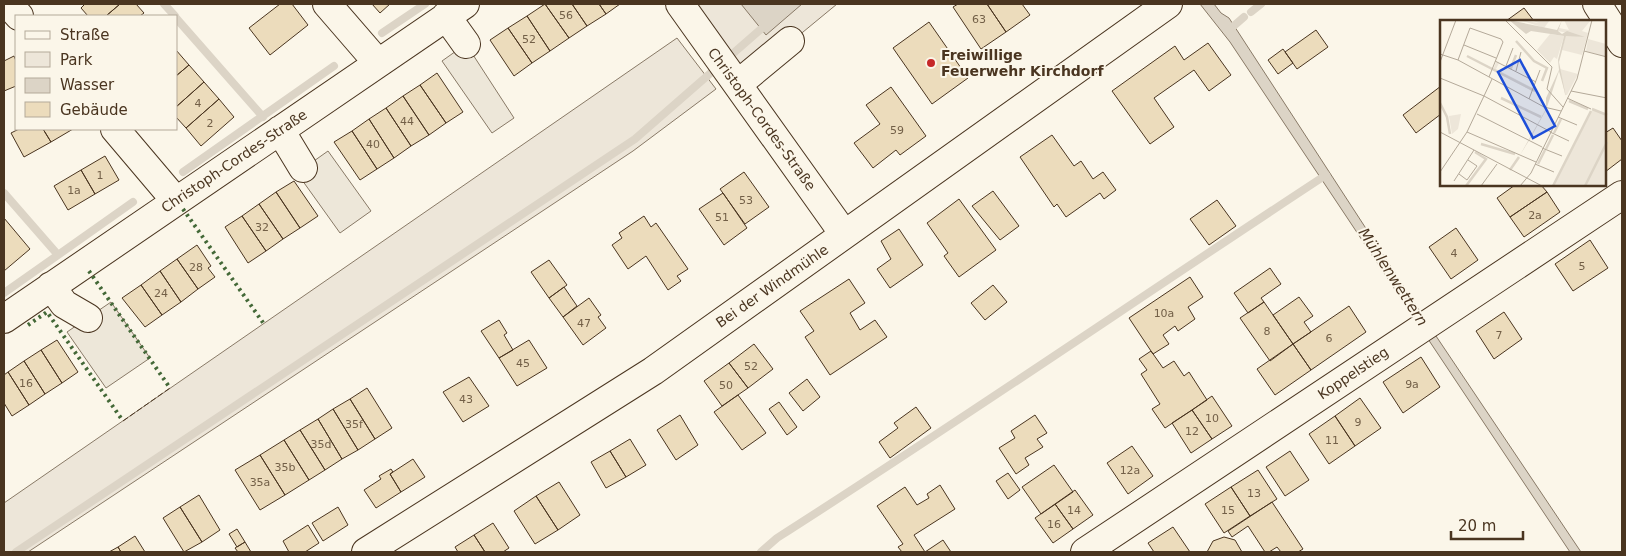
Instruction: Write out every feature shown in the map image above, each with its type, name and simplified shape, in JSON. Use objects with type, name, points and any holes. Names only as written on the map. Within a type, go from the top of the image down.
[{"type":"street","points":[[8,4],[18,15]]},
{"type":"street","points":[[327,4],[378,62]]},
{"type":"street","name":"Christoph-Cordes-Straße","points":[[680,4],[844,234]]},
{"type":"street","name":"Bei der Windmühle","points":[[366,552],[653,371],[1168,4]]},
{"type":"street","points":[[1596,4],[1622,43]]},
{"type":"street","points":[[456,10],[466,44]]},
{"type":"street","name":"Christoph-Cordes-Straße","points":[[4,319],[456,10]]},
{"type":"street","points":[[738,84],[790,41]]},
{"type":"street","points":[[116,130],[176,201]]},
{"type":"street","points":[[280,130],[304,168]]},
{"type":"street","name":"Koppelstieg","points":[[1085,552],[1622,195]]},
{"type":"street","points":[[51,286],[64,304],[88,318]]},
{"type":"green space","points":[[689,4],[837,4],[746,79]]},
{"type":"green space","points":[[677,38],[716,89],[633,151],[28,552],[4,552],[4,503]]},
{"type":"shaded area","points":[[466,44],[514,118],[492,133],[442,61]]},
{"type":"shaded area","points":[[328,151],[371,211],[340,233],[297,173]]},
{"type":"shaded area","points":[[111,302],[150,358],[106,388],[67,332]]},
{"type":"water","points":[[741,4],[802,4],[766,35]]},
{"type":"water","name":"Mühlenwettern","points":[[1200,4],[1214,4],[1221,13],[1229,18],[1436,336],[1581,552],[1570,552],[1230,42]]},
{"type":"building","points":[[85,4],[120,4],[107,15],[87,15],[81,8]]},
{"type":"building","points":[[120,4],[136,4],[144,13],[141,15],[107,15]]},
{"type":"building","points":[[280,4],[292,4],[308,25],[270,55],[249,28]]},
{"type":"building","points":[[372,4],[390,4],[380,13]]},
{"type":"building","points":[[545,4],[569,38],[550,51],[527,16]]},
{"type":"building","points":[[545,4],[572,4],[587,26],[569,38]]},
{"type":"building","points":[[572,4],[599,4],[606,14],[587,26]]},
{"type":"building","points":[[599,4],[620,4],[606,14]]},
{"type":"building","points":[[958,4],[987,4],[1006,32],[981,49],[953,7]]},
{"type":"building","points":[[987,4],[1022,4],[1030,15],[1006,32]]},
{"type":"building","points":[[1524,8],[1533,20],[1507,20]]},
{"type":"building","points":[[527,16],[550,51],[532,63],[508,28]]},
{"type":"building","name":"Freiwillige Feuerwehr Kirchdorf","points":[[929,22],[968,78],[932,104],[893,48]]},
{"type":"building","points":[[508,28],[532,63],[514,76],[490,40]]},
{"type":"building","points":[[1316,30],[1328,47],[1297,69],[1285,52]]},
{"type":"building","points":[[1208,43],[1231,75],[1209,91],[1194,70],[1154,98],[1174,127],[1150,144],[1112,91],[1175,46],[1184,60]]},
{"type":"building","points":[[1283,49],[1293,63],[1278,74],[1268,60]]},
{"type":"building","points":[[178,52],[189,65],[178,74]]},
{"type":"building","points":[[14,56],[15,58],[15,86],[4,91],[4,61]]},
{"type":"building","points":[[189,65],[204,82],[178,105],[178,74]]},
{"type":"building","points":[[437,73],[463,112],[446,123],[420,85]]},
{"type":"building","points":[[204,82],[219,99],[186,128],[178,119],[178,105]]},
{"type":"building","points":[[420,85],[446,123],[429,135],[403,96]]},
{"type":"building","points":[[891,87],[926,136],[900,155],[896,150],[873,168],[854,143],[880,124],[866,105]]},
{"type":"building","points":[[1440,87],[1440,115],[1416,133],[1403,115]]},
{"type":"building","points":[[403,96],[429,135],[411,146],[386,108]]},
{"type":"building","points":[[219,99],[234,117],[201,146],[186,128]]},
{"type":"building","points":[[386,108],[411,146],[394,158],[369,119]]},
{"type":"building","points":[[369,119],[394,158],[377,169],[352,131]]},
{"type":"building","points":[[1613,128],[1622,141],[1622,159],[1606,171],[1606,132]]},
{"type":"building","points":[[17,130],[44,130],[51,142],[24,157],[11,133]]},
{"type":"building","points":[[44,130],[71,130],[51,142]]},
{"type":"building","points":[[352,131],[377,169],[360,180],[334,142]]},
{"type":"building","points":[[1052,135],[1074,166],[1081,161],[1093,179],[1103,172],[1116,190],[1104,199],[1100,193],[1066,217],[1057,204],[1054,207],[1020,157]]},
{"type":"building","points":[[105,156],[119,180],[95,194],[81,170]]},
{"type":"building","points":[[81,170],[95,194],[68,210],[54,186]]},
{"type":"building","points":[[744,172],[769,207],[745,224],[720,189]]},
{"type":"building","points":[[294,181],[318,216],[300,228],[276,192]]},
{"type":"building","points":[[1514,186],[1542,186],[1547,192],[1510,217],[1497,198]]},
{"type":"building","points":[[993,191],[1019,226],[1000,240],[972,206]]},
{"type":"building","points":[[276,192],[300,228],[283,239],[259,204]]},
{"type":"building","points":[[1547,192],[1560,212],[1524,237],[1510,217]]},
{"type":"building","points":[[723,193],[747,228],[724,245],[699,209]]},
{"type":"building","points":[[959,199],[996,250],[959,277],[944,256],[948,253],[927,223]]},
{"type":"building","points":[[1217,200],[1236,226],[1209,245],[1190,219]]},
{"type":"building","points":[[259,204],[283,239],[266,251],[242,216]]},
{"type":"building","points":[[242,216],[266,251],[248,263],[225,227]]},
{"type":"building","points":[[644,216],[651,227],[656,223],[688,269],[677,276],[681,281],[668,290],[646,256],[628,269],[612,245],[622,238],[619,233]]},
{"type":"building","points":[[4,218],[30,249],[4,271]]},
{"type":"building","points":[[1456,228],[1478,260],[1451,279],[1429,247]]},
{"type":"building","points":[[899,229],[923,265],[890,288],[877,269],[891,259],[881,241]]},
{"type":"building","points":[[1590,240],[1608,268],[1573,291],[1555,264]]},
{"type":"building","points":[[197,245],[211,266],[208,268],[215,277],[198,289],[177,259]]},
{"type":"building","points":[[177,259],[198,289],[181,302],[160,271]]},
{"type":"building","points":[[549,260],[567,285],[549,298],[531,272]]},
{"type":"building","points":[[1270,268],[1281,284],[1261,298],[1264,302],[1248,313],[1234,293]]},
{"type":"building","points":[[160,271],[181,302],[162,315],[141,285]]},
{"type":"building","points":[[1190,277],[1203,297],[1188,307],[1195,319],[1178,331],[1175,326],[1163,335],[1169,344],[1153,354],[1129,318]]},
{"type":"building","points":[[849,279],[865,303],[850,313],[860,330],[875,320],[887,337],[830,375],[805,337],[814,331],[800,311]]},
{"type":"building","points":[[141,285],[162,315],[145,327],[122,298]]},
{"type":"building","points":[[993,285],[1007,302],[985,320],[971,303]]},
{"type":"building","points":[[564,287],[577,306],[563,317],[549,298]]},
{"type":"building","points":[[1299,297],[1313,316],[1304,322],[1311,332],[1293,344],[1273,315]]},
{"type":"building","points":[[589,298],[601,315],[598,317],[606,328],[583,345],[563,317]]},
{"type":"building","points":[[1264,302],[1293,344],[1270,361],[1240,318]]},
{"type":"building","points":[[1349,306],[1366,332],[1311,370],[1293,344]]},
{"type":"building","points":[[1504,312],[1522,339],[1494,359],[1476,331]]},
{"type":"building","points":[[499,320],[507,333],[504,335],[513,350],[499,358],[481,331]]},
{"type":"building","points":[[57,340],[78,372],[62,383],[41,350]]},
{"type":"building","points":[[529,340],[547,368],[517,386],[499,358]]},
{"type":"building","points":[[754,344],[773,369],[748,388],[729,363]]},
{"type":"building","points":[[1293,344],[1311,370],[1275,395],[1257,369]]},
{"type":"building","points":[[41,350],[62,383],[45,394],[24,361]]},
{"type":"building","points":[[1151,351],[1163,368],[1174,361],[1184,376],[1189,372],[1207,400],[1165,428],[1152,409],[1160,404],[1141,374],[1147,370],[1139,359]]},
{"type":"building","points":[[1421,357],[1440,387],[1403,413],[1383,382]]},
{"type":"building","points":[[24,361],[45,394],[29,405],[8,372]]},
{"type":"building","points":[[729,363],[748,388],[722,406],[704,381]]},
{"type":"building","points":[[8,372],[29,405],[12,416],[4,403],[4,375]]},
{"type":"building","points":[[469,377],[489,406],[463,422],[443,392]]},
{"type":"building","points":[[807,379],[820,397],[803,411],[789,393]]},
{"type":"building","points":[[367,388],[392,428],[375,439],[350,399]]},
{"type":"building","points":[[738,395],[766,433],[742,450],[714,412]]},
{"type":"building","points":[[1212,396],[1232,426],[1212,439],[1192,410]]},
{"type":"building","points":[[1360,398],[1381,428],[1355,446],[1335,416]]},
{"type":"building","points":[[350,399],[375,439],[358,450],[333,409]]},
{"type":"building","points":[[779,402],[797,427],[787,435],[769,409]]},
{"type":"building","points":[[916,407],[931,428],[890,458],[879,442],[898,428],[894,423]]},
{"type":"building","points":[[333,409],[358,450],[342,459],[318,419]]},
{"type":"building","points":[[1192,410],[1212,439],[1191,453],[1172,423]]},
{"type":"building","points":[[680,415],[698,445],[676,460],[657,430]]},
{"type":"building","points":[[1035,415],[1047,433],[1037,439],[1043,447],[1025,458],[1029,465],[1016,474],[999,448],[1015,438],[1011,431]]},
{"type":"building","points":[[1335,416],[1355,446],[1329,464],[1309,434]]},
{"type":"building","points":[[318,419],[342,459],[325,470],[300,430]]},
{"type":"building","points":[[300,430],[325,470],[309,480],[284,440]]},
{"type":"building","points":[[630,439],[646,465],[626,477],[610,451]]},
{"type":"building","points":[[284,440],[309,480],[285,495],[260,455]]},
{"type":"building","points":[[1132,446],[1153,476],[1128,494],[1107,463]]},
{"type":"building","points":[[610,451],[626,477],[606,488],[591,462]]},
{"type":"building","points":[[1290,451],[1309,480],[1285,496],[1266,467]]},
{"type":"building","points":[[260,455],[285,495],[260,510],[235,470]]},
{"type":"building","points":[[413,459],[425,477],[401,492],[390,474]]},
{"type":"building","points":[[1054,465],[1073,492],[1041,514],[1022,487]]},
{"type":"building","points":[[391,469],[393,472],[390,474],[401,492],[376,508],[364,490],[381,479],[379,476]]},
{"type":"building","points":[[1258,470],[1277,499],[1250,516],[1231,487]]},
{"type":"building","points":[[1008,473],[1020,490],[1008,499],[996,481]]},
{"type":"building","points":[[559,482],[580,515],[558,530],[536,496]]},
{"type":"building","points":[[940,485],[955,509],[914,535],[925,552],[902,552],[898,547],[903,544],[877,506],[905,487],[917,505],[929,498],[927,494]]},
{"type":"building","points":[[1231,487],[1250,516],[1224,533],[1205,504]]},
{"type":"building","points":[[1075,490],[1093,515],[1073,529],[1055,504]]},
{"type":"building","points":[[199,495],[220,530],[202,542],[180,507]]},
{"type":"building","points":[[536,496],[558,530],[535,544],[514,511]]},
{"type":"building","points":[[1272,502],[1303,549],[1298,552],[1281,552],[1277,547],[1269,552],[1265,552],[1248,526],[1232,537],[1228,531]]},
{"type":"building","points":[[1055,504],[1073,529],[1053,543],[1035,518]]},
{"type":"building","points":[[180,507],[202,542],[184,552],[163,518]]},
{"type":"building","points":[[338,507],[348,525],[323,541],[312,523]]},
{"type":"building","points":[[493,523],[509,548],[503,552],[485,552],[474,535]]},
{"type":"building","points":[[308,525],[319,543],[305,552],[289,552],[283,541]]},
{"type":"building","points":[[1173,527],[1190,552],[1154,552],[1148,543]]},
{"type":"building","points":[[237,529],[245,542],[237,547],[229,534]]},
{"type":"building","points":[[474,535],[485,552],[458,552],[455,547]]},
{"type":"building","points":[[135,536],[145,552],[121,552],[118,547]]},
{"type":"building","points":[[1224,537],[1235,540],[1242,552],[1207,552],[1213,541]]},
{"type":"building","points":[[943,540],[951,552],[925,552]]},
{"type":"building","points":[[245,542],[251,552],[238,552],[235,548]]},
{"type":"building","points":[[118,547],[121,552],[109,552]]},
{"type":"waterway","points":[[164,4],[174,15]]},
{"type":"waterway","points":[[382,33],[425,4]]},
{"type":"waterway","points":[[1251,12],[1261,4]]},
{"type":"waterway","points":[[1229,30],[1244,17]]},
{"type":"waterway","points":[[178,20],[263,117]]},
{"type":"waterway","points":[[16,552],[635,139],[761,29]]},
{"type":"waterway","points":[[183,172],[334,66]]},
{"type":"waterway","points":[[761,552],[777,538],[1326,175]]},
{"type":"waterway","points":[[4,193],[58,255],[4,293]]},
{"type":"waterway","points":[[58,255],[133,202]]},
{"type":"hedge","points":[[183,209],[264,324]]},
{"type":"hedge","points":[[89,271],[170,388]]},
{"type":"hedge","points":[[28,325],[47,312],[123,421]]},
{"type":"fence","points":[[123,421],[170,388]]},
{"type":"place","name":"Freiwillige Feuerwehr Kirchdorf","points":[[931,63]]}]
